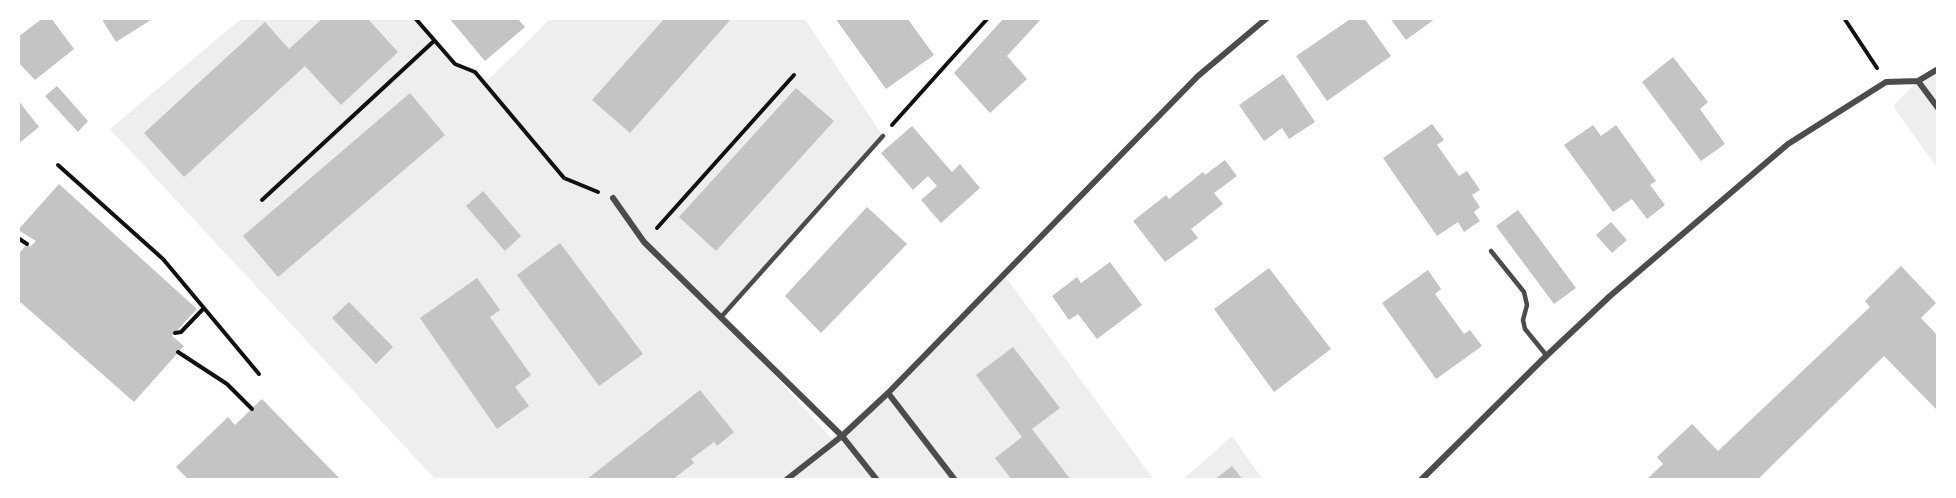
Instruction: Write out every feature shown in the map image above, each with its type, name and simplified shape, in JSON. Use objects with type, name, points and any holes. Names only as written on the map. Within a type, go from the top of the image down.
[{"type":"street","points":[[786,480],[842,436],[888,393],[1198,76],[1268,18]]},
{"type":"street","points":[[1421,480],[1610,296],[1788,144],[1886,82],[1918,81],[1938,69]]},
{"type":"street","points":[[1918,81],[1938,108]]},
{"type":"street","points":[[613,198],[644,242],[842,436],[877,480]]},
{"type":"street","points":[[888,393],[955,480]]},
{"type":"lane","points":[[722,316],[882,136]]},
{"type":"lane","points":[[1491,251],[1524,292],[1527,305],[1523,320],[1525,329],[1547,356]]},
{"type":"path","points":[[415,18],[455,64],[475,72],[564,178],[613,198]]},
{"type":"path","points":[[882,136],[988,18]]},
{"type":"path","points":[[1844,18],[1886,82]]},
{"type":"path","points":[[262,200],[434,41]]},
{"type":"path","points":[[644,242],[794,75]]},
{"type":"path","points":[[58,165],[163,260],[259,374]]},
{"type":"path","points":[[18,238],[27,244]]},
{"type":"path","points":[[175,333],[181,332],[204,308]]},
{"type":"path","points":[[178,352],[227,384],[252,409]]},
{"type":"shaded area","points":[[242,18],[415,18],[455,64],[475,72],[484,84],[551,18],[804,18],[883,136],[722,317],[831,438],[888,393],[1004,275],[1154,480],[436,480],[110,129]]},
{"type":"shaded area","points":[[1938,69],[1938,169],[1893,106],[1918,81]]},
{"type":"shaded area","points":[[1232,436],[1263,480],[1182,480]]},
{"type":"building","points":[[43,18],[51,18],[74,49],[35,80],[18,62],[18,37]]},
{"type":"building","points":[[101,18],[154,18],[116,42]]},
{"type":"building","points":[[323,18],[367,18],[398,52],[341,105],[305,66],[184,177],[144,133],[265,22],[289,49]]},
{"type":"building","points":[[449,18],[517,18],[525,27],[485,61]]},
{"type":"building","points":[[665,18],[732,18],[630,133],[592,100]]},
{"type":"building","points":[[835,18],[907,18],[934,55],[886,89]]},
{"type":"building","points":[[1004,18],[1042,18],[1007,56],[1027,79],[990,113],[954,73]]},
{"type":"building","points":[[1352,18],[1364,18],[1391,56],[1327,101],[1296,56]]},
{"type":"building","points":[[1390,18],[1436,18],[1406,40]]},
{"type":"building","points":[[1673,57],[1708,102],[1700,109],[1725,144],[1701,161],[1642,82]]},
{"type":"building","points":[[1283,74],[1315,122],[1289,139],[1282,128],[1264,141],[1239,105]]},
{"type":"building","points":[[57,86],[88,121],[78,132],[45,96]]},
{"type":"building","points":[[796,88],[834,121],[716,251],[679,217]]},
{"type":"building","points":[[410,93],[445,135],[278,277],[243,236]]},
{"type":"building","points":[[18,100],[39,127],[18,144]]},
{"type":"building","points":[[1432,124],[1444,140],[1437,145],[1459,176],[1467,171],[1480,190],[1472,195],[1480,207],[1474,212],[1480,221],[1464,232],[1458,222],[1437,236],[1383,158]]},
{"type":"building","points":[[1593,125],[1601,136],[1616,125],[1656,181],[1650,185],[1665,205],[1647,219],[1632,199],[1613,212],[1564,145]]},
{"type":"building","points":[[912,126],[952,172],[960,164],[980,188],[941,223],[921,200],[937,186],[928,176],[913,190],[881,153]]},
{"type":"building","points":[[1225,160],[1237,176],[1214,193],[1223,204],[1191,229],[1198,238],[1165,262],[1133,221],[1166,195],[1169,199],[1203,172],[1205,175]]},
{"type":"building","points":[[59,184],[197,309],[172,336],[184,346],[134,402],[18,300],[18,255],[27,244],[30,247],[36,241],[18,230]]},
{"type":"building","points":[[483,191],[521,236],[505,251],[466,206]]},
{"type":"building","points":[[867,207],[907,244],[821,333],[785,296]]},
{"type":"building","points":[[1518,210],[1576,288],[1554,304],[1496,226]]},
{"type":"building","points":[[1611,222],[1627,240],[1612,253],[1596,235]]},
{"type":"building","points":[[560,243],[643,354],[599,386],[517,275]]},
{"type":"building","points":[[1110,262],[1142,305],[1097,339],[1078,314],[1069,320],[1052,296],[1077,277],[1081,283]]},
{"type":"building","points":[[1901,266],[1936,303],[1921,318],[1938,336],[1938,411],[1884,356],[1757,480],[1646,480],[1663,464],[1657,457],[1692,424],[1718,451],[1870,307],[1865,301]]},
{"type":"building","points":[[1269,268],[1331,349],[1274,392],[1214,309]]},
{"type":"building","points":[[1428,270],[1441,289],[1435,294],[1464,334],[1470,330],[1482,346],[1436,379],[1382,303]]},
{"type":"building","points":[[477,278],[500,310],[490,317],[531,375],[515,387],[529,406],[497,429],[420,318]]},
{"type":"building","points":[[349,302],[393,347],[376,364],[332,318]]},
{"type":"building","points":[[1013,347],[1060,408],[1032,429],[1071,480],[1012,480],[995,458],[1022,437],[976,375]]},
{"type":"building","points":[[700,390],[734,432],[717,446],[714,442],[691,459],[694,463],[672,480],[586,480]]},
{"type":"building","points":[[262,399],[341,480],[189,480],[176,467],[228,417],[235,425]]},
{"type":"building","points":[[1232,466],[1243,480],[1214,480]]}]
